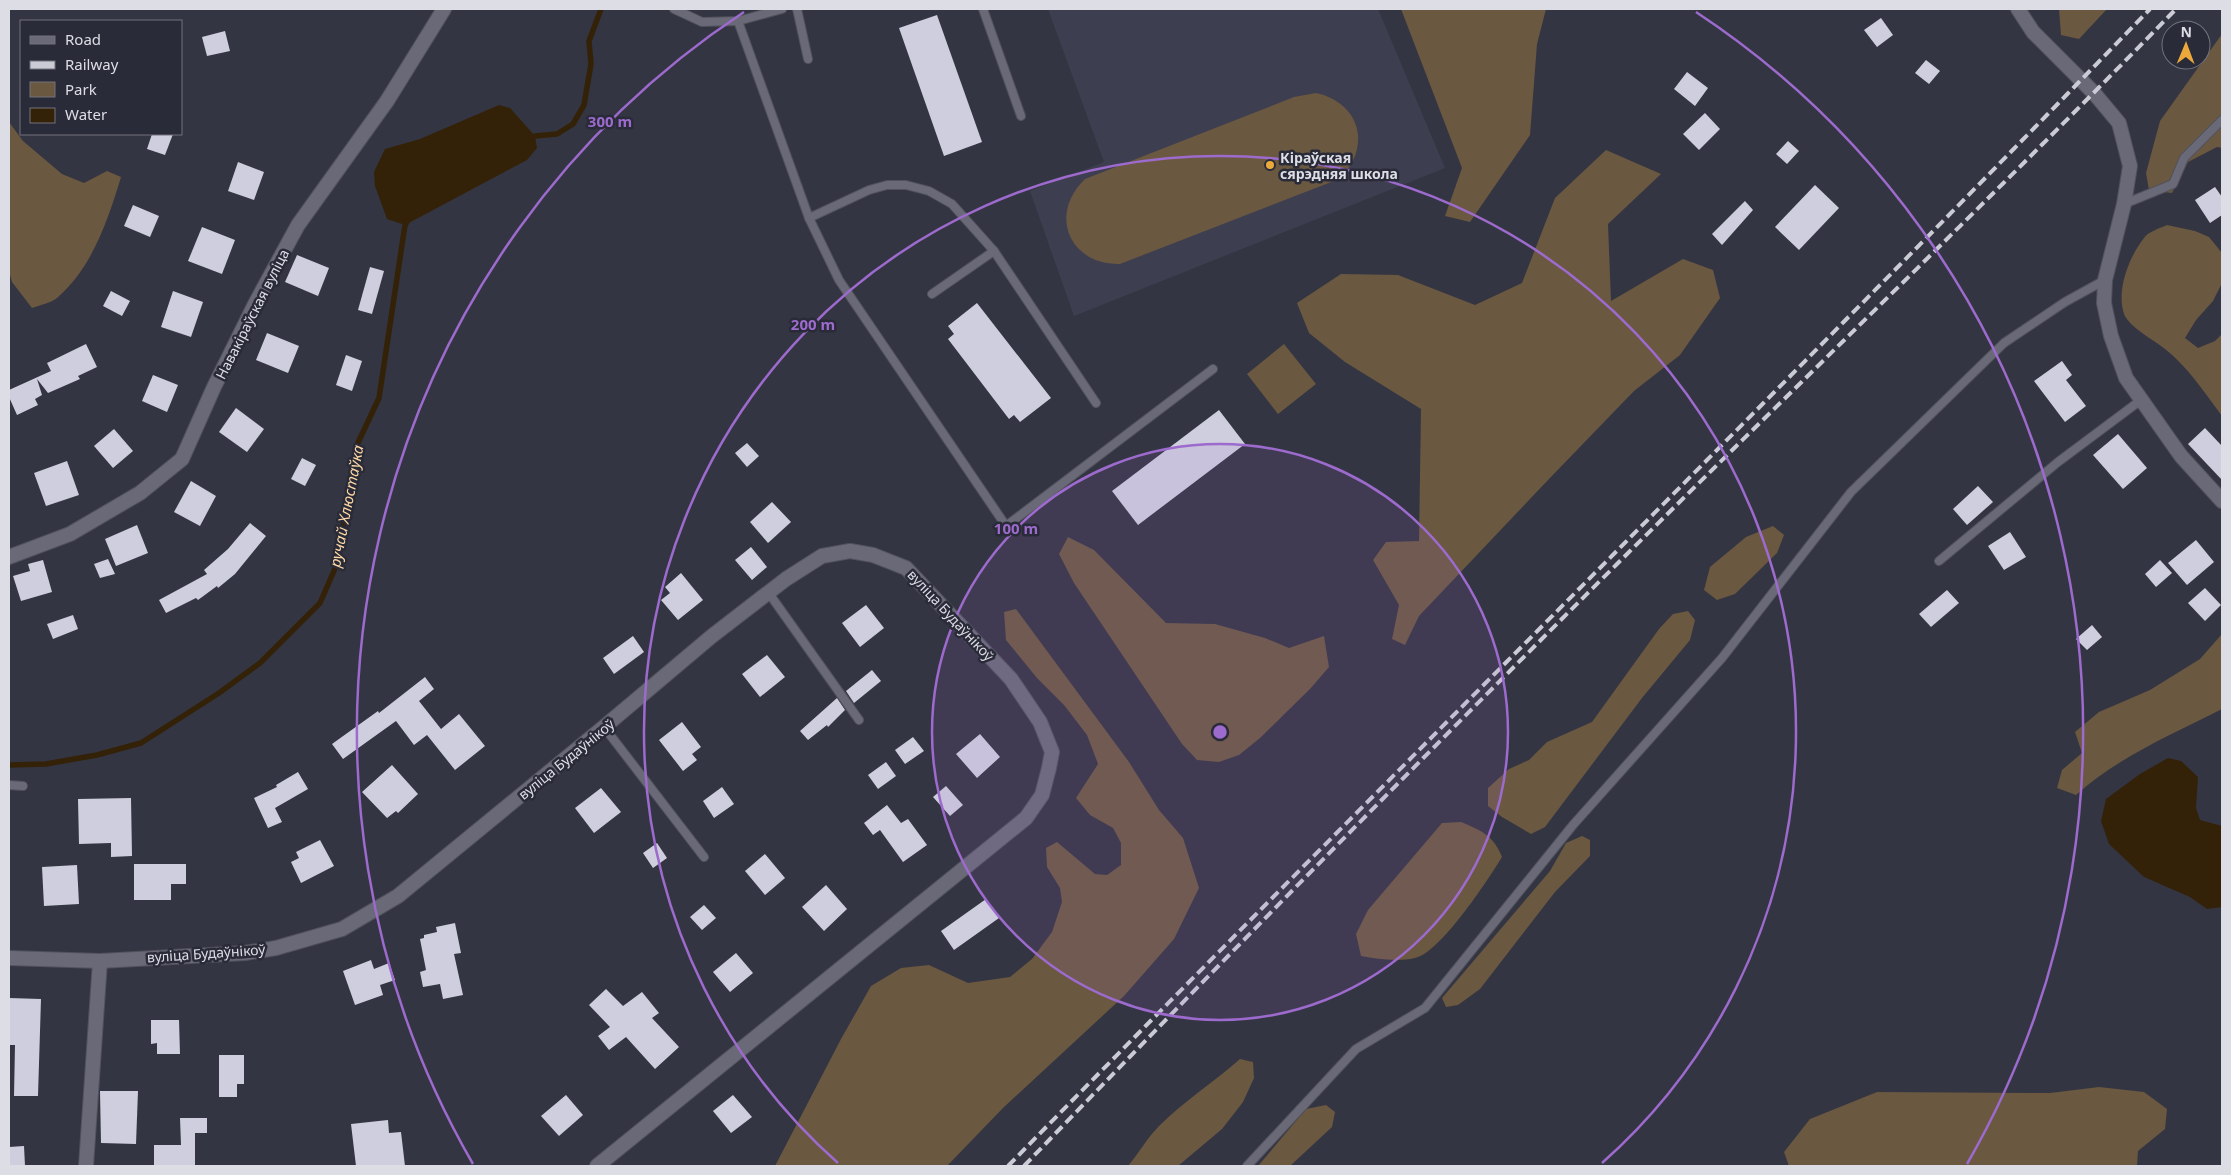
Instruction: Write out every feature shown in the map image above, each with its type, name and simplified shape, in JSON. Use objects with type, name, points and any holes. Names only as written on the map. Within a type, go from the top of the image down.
[{"type":"street","name":"Навакіраўская вуліца","points":[[9,557],[70,534],[140,493],[182,459],[214,387],[298,225],[387,101],[444,9]]},
{"type":"street","points":[[2018,9],[2033,32],[2094,93],[2119,122],[2130,166],[2124,204],[2105,280],[2104,303],[2111,336],[2126,378],[2181,456],[2222,502]]},
{"type":"street","name":"вуліца Будаўнікоў","points":[[9,958],[100,961],[245,952],[276,948],[342,929],[398,896],[786,579],[822,556],[850,551],[873,555],[906,568],[1011,679],[1040,722],[1052,752],[1042,795],[1026,818],[597,1166]]},
{"type":"street","points":[[86,1166],[100,961]]},
{"type":"lane","points":[[674,9],[702,22],[738,21],[782,9]]},
{"type":"lane","points":[[797,9],[808,59]]},
{"type":"lane","points":[[983,9],[1021,116]]},
{"type":"lane","points":[[738,21],[809,218],[839,280],[1006,526],[1213,369]]},
{"type":"lane","points":[[2124,204],[2172,184],[2184,158],[2222,120]]},
{"type":"lane","points":[[809,218],[869,190],[887,185],[906,185],[929,190],[952,204],[994,251],[1096,403]]},
{"type":"lane","points":[[932,294],[994,251]]},
{"type":"lane","points":[[1247,1166],[1356,1048],[1425,1008],[1573,825],[1722,658],[1851,492],[2004,343],[2065,302],[2105,280]]},
{"type":"lane","points":[[1939,561],[2058,462],[2141,400]]},
{"type":"lane","points":[[768,592],[859,720]]},
{"type":"lane","points":[[604,727],[704,857]]},
{"type":"lane","points":[[9,785],[23,786]]},
{"type":"shaded area","name":"Кіраўская сярэдняя школа","points":[[1048,9],[1378,9],[1445,168],[1074,316],[1030,191],[1104,162]]},
{"type":"green space","points":[[1401,9],[1546,9],[1537,44],[1530,135],[1470,222],[1445,216],[1462,168]]},
{"type":"green space","points":[[2059,9],[2107,9],[2079,39],[2061,35]]},
{"type":"green space","points":[[2222,34],[2222,148],[2217,147],[2188,162],[2172,193],[2149,190],[2146,173],[2160,121],[2196,70],[2211,70],[2211,49]]},
{"type":"green space","points":[[1316,93],[1331,98],[1343,106],[1352,116],[1357,128],[1356,154],[1349,167],[1339,179],[1120,264],[1102,262],[1088,256],[1077,247],[1070,235],[1066,222],[1068,207],[1074,193],[1085,179],[1294,97]]},
{"type":"green space","points":[[9,122],[23,141],[62,174],[84,183],[107,171],[121,177],[104,226],[89,258],[80,272],[57,298],[49,303],[32,308],[12,282],[9,271]]},
{"type":"green space","points":[[1606,150],[1661,174],[1608,224],[1611,301],[1683,259],[1713,270],[1720,298],[1680,355],[1634,391],[1419,616],[1405,645],[1392,639],[1399,605],[1373,560],[1386,542],[1419,541],[1421,409],[1345,362],[1309,333],[1297,303],[1341,274],[1398,275],[1475,305],[1522,283],[1555,198]]},
{"type":"green space","points":[[2167,225],[2195,231],[2209,237],[2222,253],[2222,283],[2213,301],[2196,320],[2185,338],[2198,348],[2215,341],[2222,334],[2222,416],[2181,363],[2131,324],[2124,314],[2122,305],[2123,284],[2133,255],[2146,236],[2154,230]]},
{"type":"green space","points":[[1284,344],[1316,384],[1278,414],[1247,374]]},
{"type":"green space","points":[[1773,526],[1784,535],[1777,553],[1735,594],[1717,600],[1704,590],[1710,567],[1746,537]]},
{"type":"green space","points":[[1068,537],[1094,550],[1166,623],[1215,624],[1265,638],[1289,648],[1324,636],[1329,667],[1310,689],[1260,738],[1239,755],[1219,762],[1197,760],[1182,744],[1074,583],[1059,554]]},
{"type":"green space","points":[[1016,609],[1129,762],[1159,810],[1183,838],[1199,888],[1174,939],[1124,996],[1003,1108],[947,1166],[775,1166],[841,1039],[871,986],[901,968],[929,965],[968,983],[1010,977],[1032,959],[1052,932],[1062,902],[1060,888],[1047,867],[1046,848],[1057,842],[1095,874],[1107,875],[1121,865],[1121,843],[1113,828],[1090,815],[1076,798],[1098,764],[1087,735],[1064,705],[1037,678],[1006,640],[1004,612]]},
{"type":"green space","points":[[1688,611],[1695,620],[1690,640],[1642,698],[1545,827],[1531,834],[1502,817],[1488,806],[1488,788],[1509,769],[1529,760],[1547,742],[1592,722],[1659,629],[1673,614]]},
{"type":"green space","points":[[2222,634],[2222,709],[2165,737],[2128,758],[2092,781],[2076,795],[2057,788],[2062,770],[2082,753],[2075,732],[2099,712],[2150,690],[2200,659]]},
{"type":"green space","points":[[1461,822],[1475,828],[1491,839],[1502,857],[1463,914],[1437,943],[1425,953],[1415,958],[1394,960],[1361,956],[1356,934],[1368,910],[1442,823]]},
{"type":"green space","points":[[1582,836],[1590,840],[1590,856],[1555,892],[1480,989],[1458,1005],[1446,1007],[1442,998],[1550,871],[1566,843]]},
{"type":"green space","points":[[1240,1059],[1253,1062],[1254,1078],[1243,1102],[1222,1129],[1178,1166],[1128,1166],[1159,1126]]},
{"type":"green space","points":[[2099,1087],[2144,1092],[2167,1109],[2165,1129],[2138,1151],[2137,1166],[1789,1166],[1784,1152],[1810,1119],[1877,1092],[2050,1093]]},
{"type":"green space","points":[[1326,1105],[1335,1112],[1332,1127],[1290,1166],[1258,1166],[1306,1109]]},
{"type":"water","points":[[499,105],[510,108],[535,136],[537,148],[527,160],[405,225],[387,219],[375,186],[374,172],[385,149],[420,139]]},
{"type":"water","points":[[2168,758],[2181,761],[2198,777],[2196,808],[2200,820],[2222,826],[2222,907],[2207,909],[2190,897],[2144,877],[2109,844],[2101,821],[2106,799],[2140,774]]},
{"type":"building","points":[[937,15],[982,142],[944,156],[899,28]]},
{"type":"building","points":[[1881,18],[1893,35],[1877,47],[1864,30]]},
{"type":"building","points":[[225,31],[230,51],[207,56],[202,37]]},
{"type":"building","points":[[1926,60],[1940,71],[1929,84],[1915,73]]},
{"type":"building","points":[[1687,72],[1708,88],[1695,106],[1674,89]]},
{"type":"building","points":[[1705,113],[1720,129],[1699,150],[1683,134]]},
{"type":"building","points":[[152,135],[173,135],[165,155],[147,149]]},
{"type":"building","points":[[1788,141],[1799,151],[1787,164],[1776,154]]},
{"type":"building","points":[[238,162],[264,172],[254,200],[228,191]]},
{"type":"building","points":[[1815,185],[1839,208],[1799,250],[1775,227]]},
{"type":"building","points":[[2215,187],[2222,197],[2222,215],[2210,223],[2195,200]]},
{"type":"building","points":[[1745,201],[1753,210],[1722,245],[1712,234]]},
{"type":"building","points":[[133,205],[159,216],[150,237],[124,226]]},
{"type":"building","points":[[202,227],[235,240],[222,274],[188,261]]},
{"type":"building","points":[[297,255],[329,268],[318,296],[285,282]]},
{"type":"building","points":[[370,267],[384,271],[372,314],[358,310]]},
{"type":"building","points":[[111,291],[130,301],[122,316],[103,306]]},
{"type":"building","points":[[173,291],[203,302],[191,337],[161,327]]},
{"type":"building","points":[[977,303],[1051,398],[1020,422],[1014,415],[1009,419],[948,339],[954,334],[948,326]]},
{"type":"building","points":[[267,333],[299,346],[288,373],[256,360]]},
{"type":"building","points":[[86,344],[97,367],[78,376],[80,379],[48,393],[37,379],[42,395],[35,399],[38,405],[17,415],[9,397],[9,390],[51,371],[47,363]]},
{"type":"building","points":[[346,355],[362,361],[352,391],[336,385]]},
{"type":"building","points":[[2062,361],[2072,375],[2066,380],[2086,406],[2065,422],[2034,381]]},
{"type":"building","points":[[153,375],[178,385],[167,412],[142,401]]},
{"type":"building","points":[[236,408],[264,429],[247,452],[219,432]]},
{"type":"building","points":[[1219,410],[1245,444],[1138,525],[1112,491]]},
{"type":"building","points":[[2205,428],[2222,446],[2222,480],[2188,444]]},
{"type":"building","points":[[114,429],[133,451],[113,468],[94,446]]},
{"type":"building","points":[[2118,434],[2147,468],[2123,489],[2093,455]]},
{"type":"building","points":[[747,443],[759,456],[747,467],[735,453]]},
{"type":"building","points":[[302,458],[316,465],[305,486],[291,479]]},
{"type":"building","points":[[67,461],[79,495],[46,506],[34,473]]},
{"type":"building","points":[[191,481],[216,496],[200,526],[174,512]]},
{"type":"building","points":[[1978,486],[1993,502],[1967,525],[1953,509]]},
{"type":"building","points":[[772,502],[791,522],[768,543],[750,522]]},
{"type":"building","points":[[250,523],[266,536],[235,574],[218,588],[217,586],[198,600],[196,598],[166,613],[159,600],[207,574],[204,570],[228,549]]},
{"type":"building","points":[[137,525],[148,553],[116,566],[105,539]]},
{"type":"building","points":[[2010,532],[2026,557],[2004,570],[1988,546]]},
{"type":"building","points":[[2196,540],[2214,562],[2187,585],[2168,563]]},
{"type":"building","points":[[751,547],[767,567],[752,580],[735,560]]},
{"type":"building","points":[[108,559],[115,574],[100,578],[94,564]]},
{"type":"building","points":[[43,560],[52,592],[21,601],[13,576],[30,571],[28,564]]},
{"type":"building","points":[[2160,560],[2172,573],[2156,587],[2145,574]]},
{"type":"building","points":[[681,573],[703,600],[678,620],[661,600],[670,593],[665,587]]},
{"type":"building","points":[[2205,588],[2221,605],[2205,621],[2188,603]]},
{"type":"building","points":[[1947,590],[1959,603],[1931,627],[1919,614]]},
{"type":"building","points":[[866,605],[884,628],[860,647],[842,623]]},
{"type":"building","points":[[73,615],[78,629],[53,639],[47,624]]},
{"type":"building","points":[[2092,625],[2102,637],[2087,650],[2076,639]]},
{"type":"building","points":[[633,636],[644,652],[614,674],[603,658]]},
{"type":"building","points":[[767,655],[785,677],[760,697],[742,674]]},
{"type":"building","points":[[872,670],[881,681],[854,703],[846,691]]},
{"type":"building","points":[[425,677],[434,689],[419,701],[441,729],[459,714],[485,746],[455,770],[427,735],[414,745],[396,721],[343,759],[332,744],[378,711],[379,713]]},
{"type":"building","points":[[837,698],[845,710],[828,727],[827,725],[808,740],[800,731]]},
{"type":"building","points":[[682,722],[701,747],[692,754],[697,760],[683,771],[659,740]]},
{"type":"building","points":[[980,734],[1000,757],[977,778],[956,754]]},
{"type":"building","points":[[913,737],[924,751],[905,764],[895,750]]},
{"type":"building","points":[[886,762],[896,776],[878,789],[868,775]]},
{"type":"building","points":[[392,765],[418,794],[398,813],[396,811],[387,818],[362,792]]},
{"type":"building","points":[[298,772],[308,789],[275,808],[282,822],[268,828],[254,798],[277,787],[276,785]]},
{"type":"building","points":[[946,786],[963,805],[950,816],[933,797]]},
{"type":"building","points":[[722,787],[734,804],[714,818],[703,801]]},
{"type":"building","points":[[601,788],[621,812],[594,833],[575,808]]},
{"type":"building","points":[[131,798],[132,856],[111,857],[111,843],[79,844],[78,799]]},
{"type":"building","points":[[887,805],[901,823],[908,819],[927,845],[903,862],[880,830],[873,835],[864,823]]},
{"type":"building","points":[[320,840],[334,866],[301,883],[291,862],[299,858],[296,852]]},
{"type":"building","points":[[657,843],[667,858],[653,868],[643,853]]},
{"type":"building","points":[[765,854],[785,878],[765,895],[745,871]]},
{"type":"building","points":[[134,864],[186,864],[186,884],[171,884],[171,900],[134,900]]},
{"type":"building","points":[[77,865],[79,904],[44,906],[42,867]]},
{"type":"building","points":[[826,885],[847,909],[824,931],[802,907]]},
{"type":"building","points":[[986,899],[999,918],[954,950],[941,931]]},
{"type":"building","points":[[704,905],[716,918],[702,930],[690,917]]},
{"type":"building","points":[[455,923],[461,953],[454,954],[463,995],[443,999],[440,984],[423,987],[420,972],[426,970],[420,939],[424,938],[424,935],[437,932],[436,927]]},
{"type":"building","points":[[736,953],[753,973],[730,992],[713,972]]},
{"type":"building","points":[[371,960],[374,969],[389,963],[395,980],[380,985],[383,995],[355,1005],[343,971]]},
{"type":"building","points":[[606,989],[623,1006],[642,992],[659,1013],[652,1018],[679,1047],[655,1069],[626,1037],[609,1050],[598,1036],[610,1027],[589,1005]]},
{"type":"building","points":[[9,998],[41,999],[38,1096],[14,1096],[15,1045],[9,1045]]},
{"type":"building","points":[[151,1020],[179,1020],[180,1054],[157,1054],[157,1043],[151,1044]]},
{"type":"building","points":[[219,1055],[244,1055],[244,1084],[237,1084],[237,1097],[219,1097]]},
{"type":"building","points":[[100,1091],[138,1091],[136,1144],[101,1143]]},
{"type":"building","points":[[566,1095],[583,1115],[559,1136],[541,1116]]},
{"type":"building","points":[[733,1095],[752,1117],[731,1133],[713,1111]]},
{"type":"building","points":[[180,1118],[207,1118],[207,1133],[195,1133],[195,1166],[154,1166],[154,1145],[181,1145]]},
{"type":"building","points":[[388,1120],[389,1133],[401,1132],[405,1166],[356,1166],[351,1124]]},
{"type":"building","points":[[24,1146],[25,1166],[9,1166],[9,1147]]},
{"type":"waterway","name":"ручай Хлюстаўка","points":[[527,139],[535,136],[557,134],[573,124],[584,105],[591,64],[589,41],[601,9]]},
{"type":"waterway","name":"ручай Хлюстаўка","points":[[9,765],[46,764],[97,755],[141,743],[219,693],[260,663],[320,603],[337,564],[356,447],[379,398],[405,225],[408,220]]},
{"type":"railway","points":[[1008,1166],[1866,299],[2150,9]]},
{"type":"railway","points":[[1024,1166],[1467,714],[2038,149],[2176,9]]},
{"type":"place","name":"Кіраўская сярэдняя школа","points":[[1270,165]]}]
